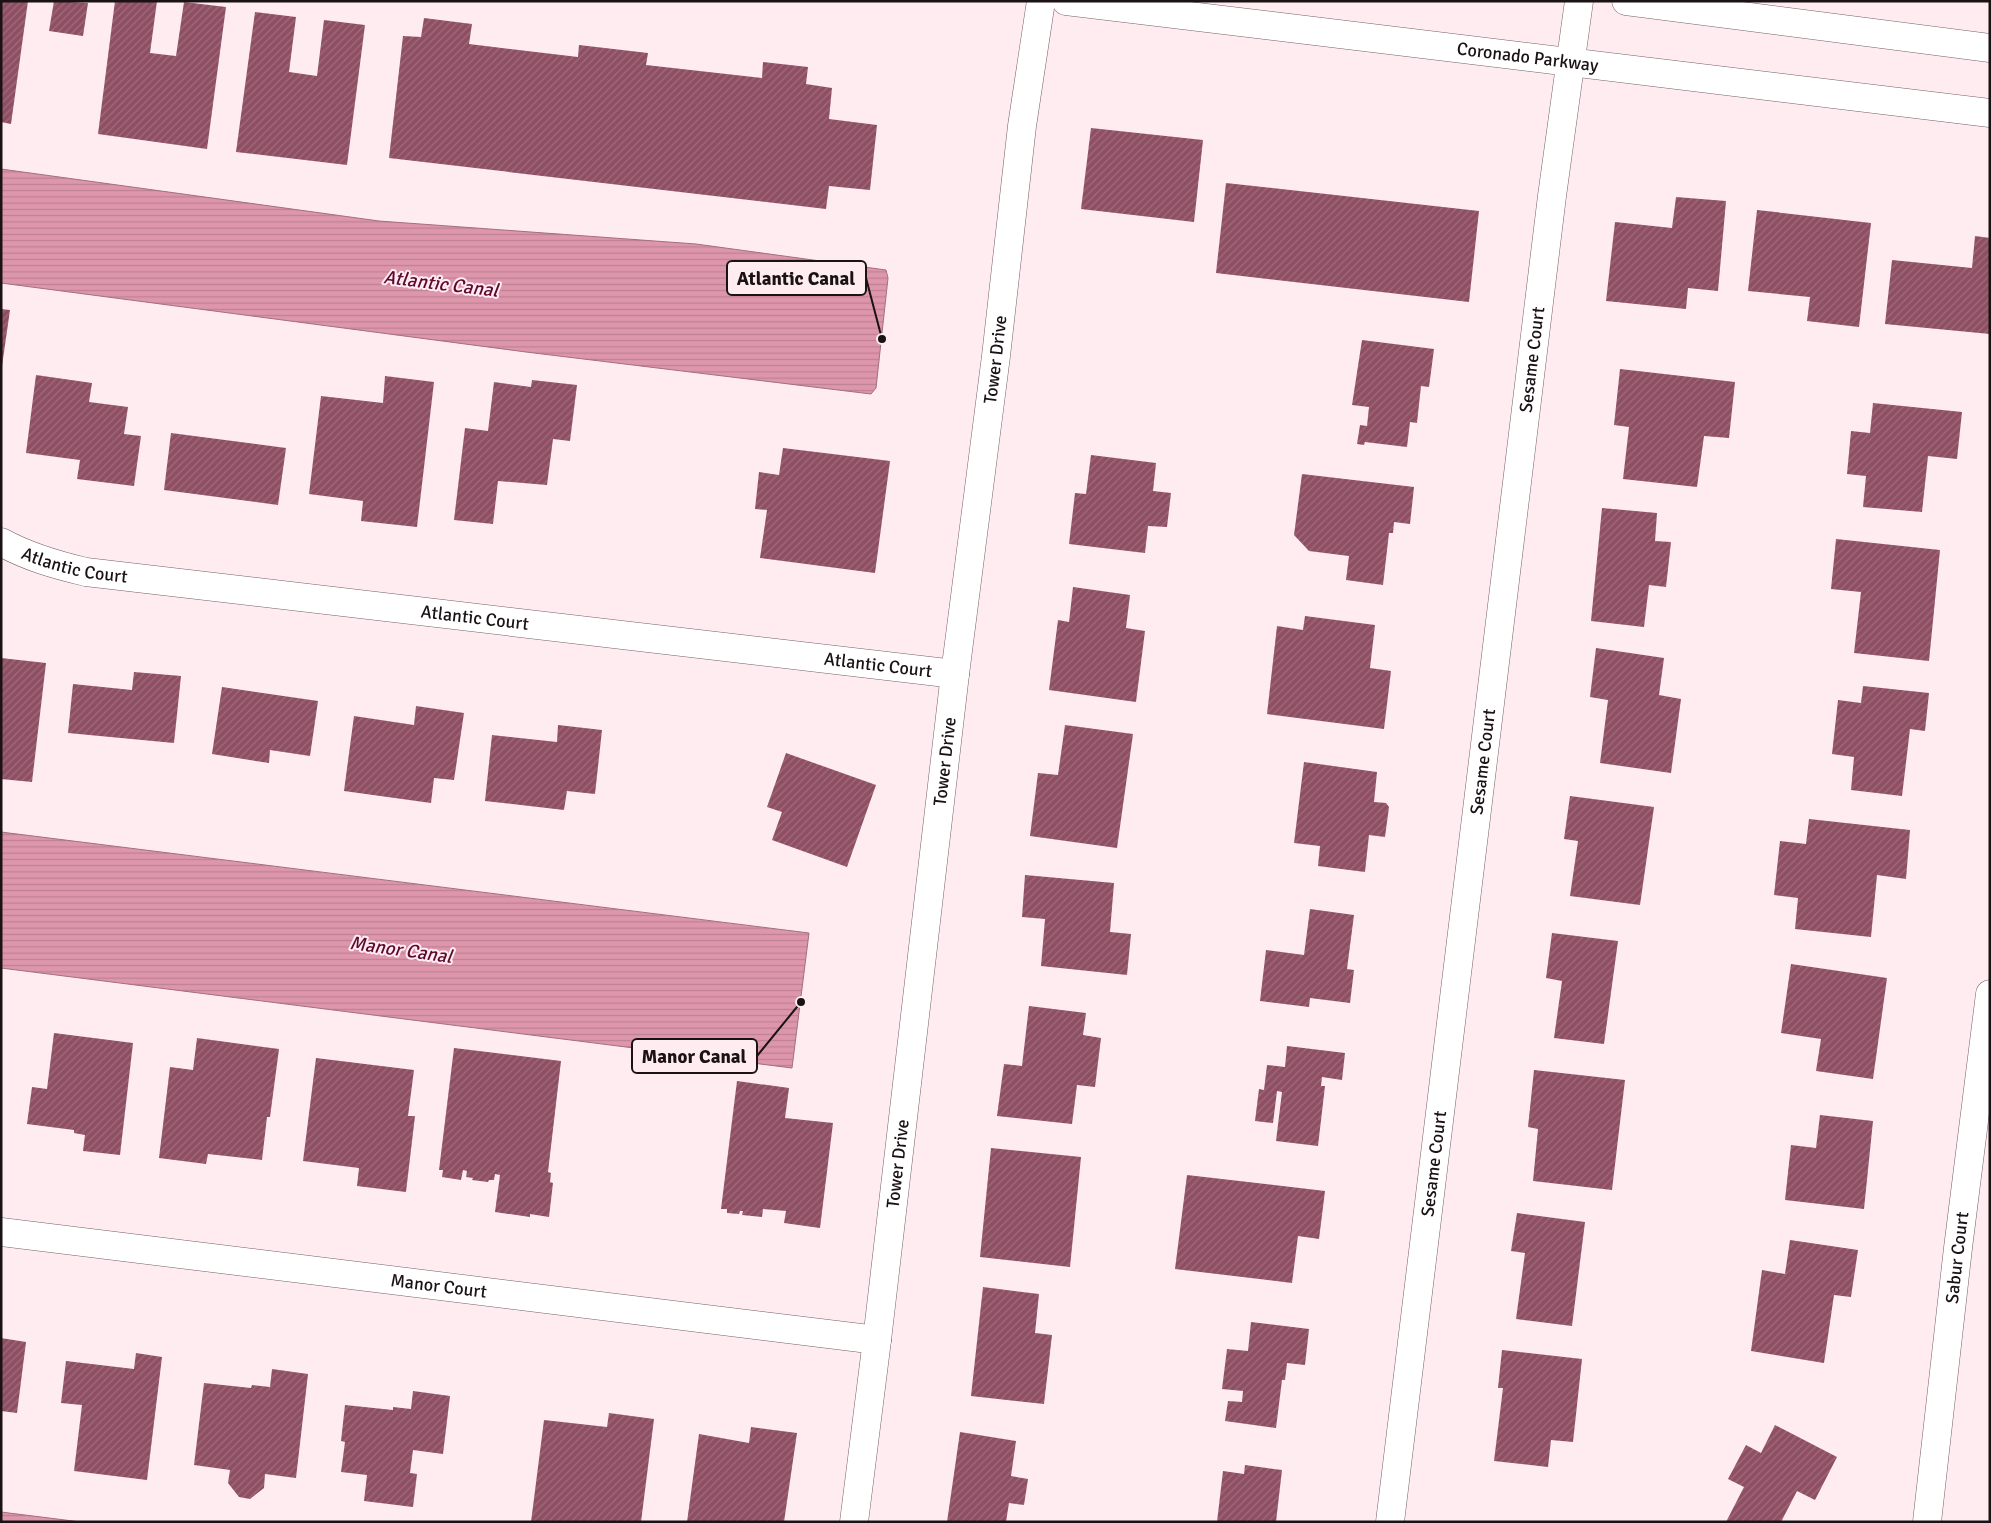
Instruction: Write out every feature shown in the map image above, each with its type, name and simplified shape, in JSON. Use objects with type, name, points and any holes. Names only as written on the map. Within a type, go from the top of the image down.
[{"type":"street","name":"Tower Drive","points":[[854,1522],[955,674],[996,356],[1022,126],[1041,1]]},
{"type":"street","name":"Coronado Parkway","points":[[1066,1],[1990,113]]},
{"type":"street","name":"Sesame Court","points":[[1390,1522],[1550,216],[1579,1]]},
{"type":"street","points":[[1626,1],[1990,48]]},
{"type":"street","name":"Atlantic Court","points":[[1,542],[47,563],[86,572],[955,674]]},
{"type":"street","name":"Sabur Court","points":[[1927,1522],[1958,1248],[1990,994]]},
{"type":"street","name":"Manor Court","points":[[1,1232],[877,1340]]},
{"type":"water","points":[[1,169],[379,221],[696,244],[886,270],[888,278],[876,388],[871,394],[526,352],[1,283]]},
{"type":"water","points":[[1,832],[809,933],[792,1068],[1,968]]},
{"type":"water","points":[[1,1512],[81,1522],[1,1522]]},
{"type":"building","points":[[1,1],[28,1],[11,124],[1,122]]},
{"type":"building","points":[[54,1],[88,3],[83,36],[49,31]]},
{"type":"building","points":[[115,1],[157,1],[150,53],[176,56],[184,2],[226,7],[207,149],[98,134]]},
{"type":"building","points":[[255,12],[296,17],[289,72],[317,76],[324,20],[365,25],[347,165],[236,152]]},
{"type":"building","points":[[424,18],[472,24],[469,44],[578,57],[579,45],[648,53],[646,65],[762,78],[763,62],[808,67],[806,84],[832,88],[829,119],[877,125],[870,190],[829,186],[826,209],[389,158],[403,36],[421,37]]},
{"type":"building","points":[[1091,128],[1203,140],[1194,222],[1081,209]]},
{"type":"building","points":[[1226,183],[1479,211],[1469,302],[1216,273]]},
{"type":"building","points":[[1676,197],[1726,201],[1718,291],[1688,288],[1686,309],[1606,301],[1615,222],[1672,228]]},
{"type":"building","points":[[1757,210],[1871,223],[1859,327],[1807,321],[1810,297],[1748,291]]},
{"type":"building","points":[[1975,236],[1990,238],[1990,334],[1885,324],[1892,260],[1972,268]]},
{"type":"building","points":[[1,309],[10,310],[2,366],[1,366]]},
{"type":"building","points":[[1362,340],[1434,349],[1429,387],[1421,386],[1417,423],[1410,422],[1407,447],[1365,442],[1364,445],[1357,444],[1360,425],[1367,426],[1369,407],[1352,405]]},
{"type":"building","points":[[1620,369],[1735,382],[1729,438],[1704,436],[1697,487],[1623,479],[1629,427],[1614,425]]},
{"type":"building","points":[[36,375],[92,383],[89,402],[128,407],[124,434],[141,436],[134,486],[77,479],[80,460],[26,453]]},
{"type":"building","points":[[385,376],[434,382],[417,527],[361,521],[363,501],[309,494],[321,396],[383,403]]},
{"type":"building","points":[[532,380],[577,385],[570,441],[553,439],[547,485],[498,481],[493,524],[454,520],[465,428],[488,431],[494,382],[531,387]]},
{"type":"building","points":[[1873,403],[1962,412],[1957,459],[1928,456],[1922,512],[1863,507],[1866,476],[1847,474],[1851,431],[1870,433]]},
{"type":"building","points":[[171,433],[286,448],[278,505],[164,490]]},
{"type":"building","points":[[783,448],[890,461],[875,573],[760,558],[767,510],[755,509],[759,472],[779,475]]},
{"type":"building","points":[[1091,455],[1156,463],[1153,491],[1171,493],[1167,527],[1148,526],[1145,553],[1069,544],[1075,493],[1086,494]]},
{"type":"building","points":[[1302,474],[1414,487],[1410,524],[1394,522],[1393,533],[1389,533],[1383,585],[1346,580],[1349,556],[1309,551],[1294,535]]},
{"type":"building","points":[[1602,508],[1657,513],[1655,541],[1671,542],[1666,587],[1649,585],[1644,627],[1591,621]]},
{"type":"building","points":[[1836,539],[1940,550],[1929,661],[1854,653],[1861,592],[1831,589]]},
{"type":"building","points":[[1073,587],[1130,595],[1126,628],[1145,631],[1136,702],[1049,690],[1058,620],[1069,622]]},
{"type":"building","points":[[1305,616],[1375,625],[1370,668],[1391,671],[1384,729],[1267,714],[1277,626],[1303,630]]},
{"type":"building","points":[[1596,648],[1664,658],[1659,695],[1681,699],[1671,773],[1600,763],[1608,700],[1590,697]]},
{"type":"building","points":[[1,658],[46,663],[32,782],[1,779]]},
{"type":"building","points":[[134,672],[181,676],[174,743],[68,733],[73,684],[132,690]]},
{"type":"building","points":[[1863,686],[1929,693],[1925,731],[1910,729],[1902,796],[1851,790],[1854,757],[1832,754],[1838,700],[1861,703]]},
{"type":"building","points":[[222,687],[318,701],[310,756],[270,750],[269,763],[212,754]]},
{"type":"building","points":[[416,706],[464,713],[454,780],[434,778],[431,803],[344,791],[354,716],[414,725]]},
{"type":"building","points":[[558,725],[602,730],[595,794],[567,791],[564,810],[485,801],[492,735],[557,742]]},
{"type":"building","points":[[1065,725],[1133,734],[1117,848],[1030,836],[1038,773],[1058,775]]},
{"type":"building","points":[[786,753],[876,785],[847,867],[772,840],[782,812],[767,807]]},
{"type":"building","points":[[1304,762],[1377,772],[1374,802],[1386,803],[1389,807],[1385,837],[1369,835],[1365,872],[1318,866],[1320,846],[1294,843]]},
{"type":"building","points":[[1570,796],[1654,807],[1640,905],[1570,896],[1578,841],[1564,839]]},
{"type":"building","points":[[1809,819],[1910,830],[1906,879],[1877,875],[1871,937],[1795,929],[1798,898],[1774,895],[1780,841],[1806,844]]},
{"type":"building","points":[[1025,875],[1114,883],[1110,932],[1131,934],[1127,975],[1041,966],[1045,919],[1022,917]]},
{"type":"building","points":[[1310,909],[1354,915],[1347,969],[1354,970],[1350,1003],[1310,998],[1309,1007],[1260,1001],[1266,950],[1304,955]]},
{"type":"building","points":[[1552,933],[1618,941],[1604,1044],[1554,1038],[1562,981],[1546,978]]},
{"type":"building","points":[[1791,964],[1887,978],[1873,1079],[1816,1071],[1821,1039],[1781,1033]]},
{"type":"building","points":[[1029,1006],[1086,1013],[1083,1035],[1101,1038],[1095,1087],[1077,1085],[1072,1124],[997,1116],[1004,1064],[1022,1066]]},
{"type":"building","points":[[54,1033],[133,1043],[120,1155],[83,1151],[85,1135],[74,1133],[74,1130],[27,1124],[32,1087],[47,1089]]},
{"type":"building","points":[[197,1038],[279,1049],[270,1117],[267,1117],[262,1160],[208,1154],[206,1164],[159,1158],[170,1067],[193,1070]]},
{"type":"building","points":[[1287,1046],[1345,1053],[1342,1080],[1322,1077],[1321,1086],[1325,1086],[1318,1146],[1276,1141],[1282,1092],[1277,1091],[1273,1123],[1255,1121],[1259,1089],[1264,1090],[1267,1065],[1285,1067]]},
{"type":"building","points":[[454,1048],[561,1061],[548,1172],[551,1173],[550,1182],[553,1183],[549,1217],[530,1214],[530,1217],[495,1212],[500,1175],[495,1174],[494,1180],[489,1180],[488,1182],[472,1180],[473,1178],[466,1177],[467,1171],[463,1170],[461,1180],[442,1177],[443,1170],[439,1170]]},
{"type":"building","points":[[316,1058],[414,1070],[408,1116],[415,1116],[406,1192],[357,1186],[359,1168],[303,1161]]},
{"type":"building","points":[[1534,1070],[1625,1080],[1612,1190],[1533,1181],[1538,1129],[1528,1127]]},
{"type":"building","points":[[737,1081],[789,1088],[785,1118],[833,1123],[820,1228],[784,1223],[786,1211],[763,1209],[762,1217],[742,1215],[743,1211],[740,1211],[739,1214],[727,1213],[727,1209],[721,1209]]},
{"type":"building","points":[[1820,1115],[1873,1121],[1864,1209],[1785,1200],[1791,1145],[1816,1148]]},
{"type":"building","points":[[991,1148],[1081,1157],[1070,1267],[980,1257]]},
{"type":"building","points":[[1187,1175],[1325,1191],[1319,1239],[1298,1236],[1292,1283],[1175,1269]]},
{"type":"building","points":[[1517,1213],[1585,1222],[1572,1326],[1516,1319],[1525,1253],[1511,1251]]},
{"type":"building","points":[[1790,1240],[1858,1250],[1851,1297],[1834,1295],[1824,1363],[1751,1351],[1762,1270],[1785,1274]]},
{"type":"building","points":[[983,1287],[1039,1294],[1035,1333],[1052,1335],[1044,1404],[971,1396]]},
{"type":"building","points":[[1251,1322],[1309,1329],[1305,1365],[1287,1363],[1285,1380],[1282,1380],[1276,1428],[1225,1421],[1228,1401],[1242,1402],[1243,1391],[1222,1389],[1227,1349],[1248,1351]]},
{"type":"building","points":[[1,1338],[26,1342],[17,1413],[1,1411]]},
{"type":"building","points":[[1502,1350],[1582,1359],[1573,1442],[1551,1440],[1548,1467],[1494,1461],[1503,1388],[1498,1388]]},
{"type":"building","points":[[136,1353],[162,1357],[147,1480],[74,1471],[82,1405],[61,1403],[66,1361],[134,1369]]},
{"type":"building","points":[[272,1369],[308,1374],[296,1478],[265,1474],[264,1488],[250,1499],[239,1497],[228,1483],[230,1470],[194,1465],[204,1383],[251,1388],[252,1385],[270,1387]]},
{"type":"building","points":[[413,1391],[450,1396],[443,1454],[413,1450],[410,1473],[417,1474],[413,1507],[364,1501],[367,1475],[341,1472],[345,1442],[341,1441],[345,1405],[393,1410],[393,1407],[411,1409]]},
{"type":"building","points":[[609,1413],[654,1419],[641,1522],[531,1522],[544,1420],[607,1427]]},
{"type":"building","points":[[1775,1425],[1837,1457],[1815,1500],[1797,1491],[1781,1522],[1726,1522],[1744,1487],[1728,1479],[1746,1445],[1761,1453]]},
{"type":"building","points":[[751,1427],[797,1433],[784,1522],[687,1522],[699,1434],[749,1443]]},
{"type":"building","points":[[960,1432],[1016,1441],[1011,1476],[1028,1479],[1024,1505],[1009,1503],[1006,1522],[947,1522]]},
{"type":"building","points":[[1245,1465],[1282,1470],[1276,1522],[1217,1522],[1223,1471],[1244,1474]]},
{"type":"place","name":"Atlantic Canal","points":[[882,339]]},
{"type":"place","name":"Manor Canal","points":[[801,1002]]}]
